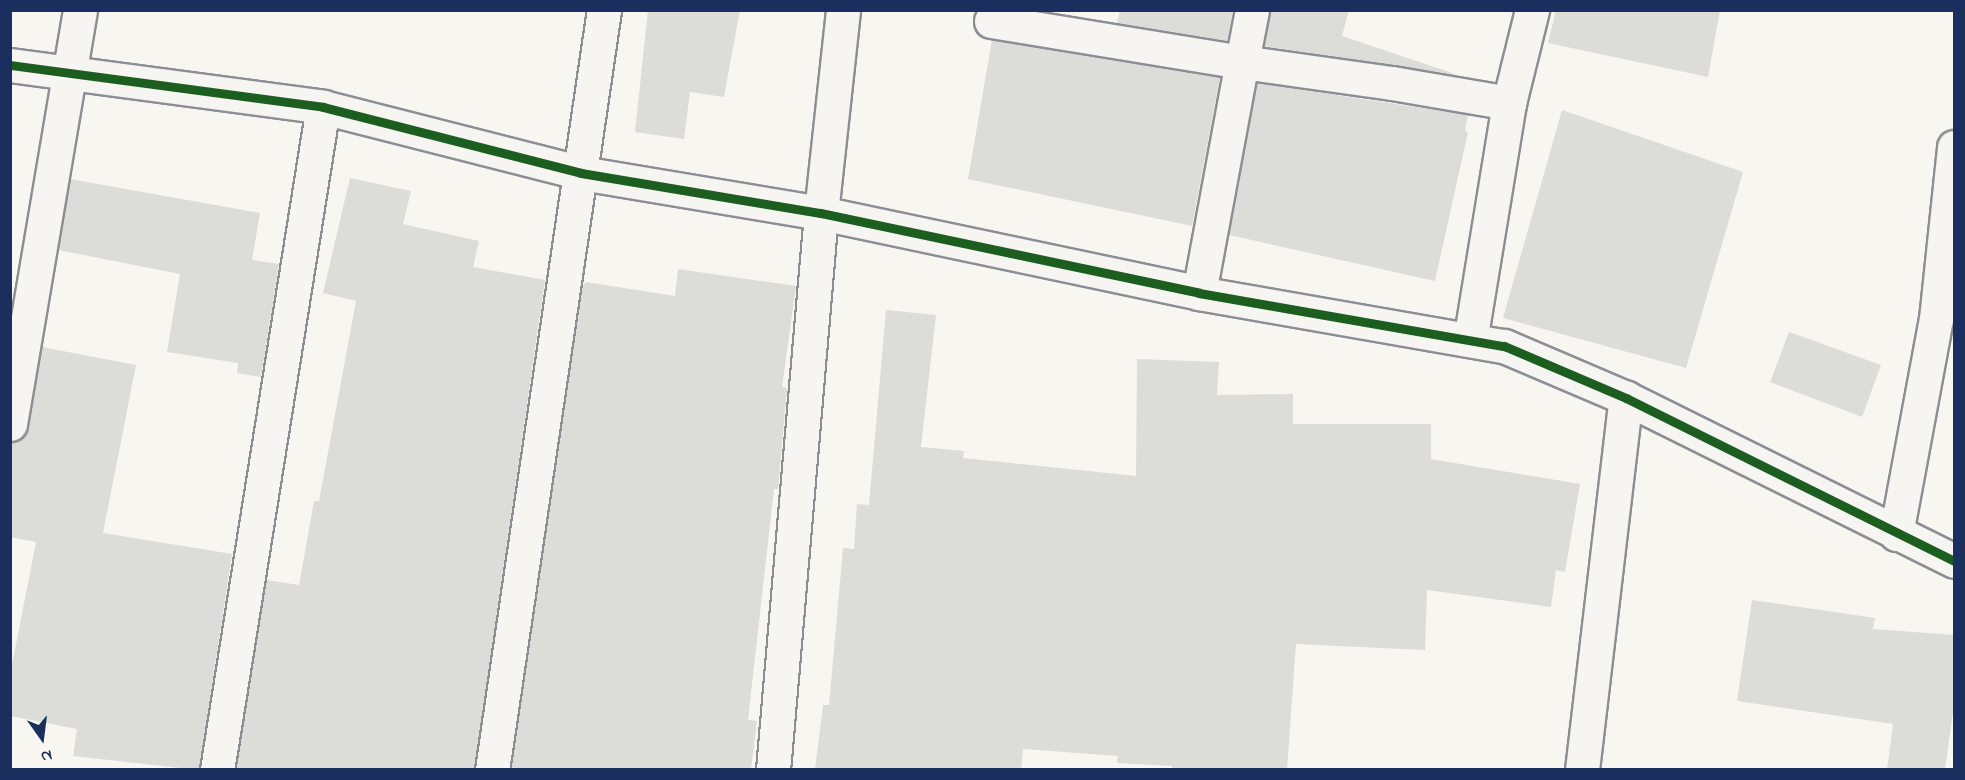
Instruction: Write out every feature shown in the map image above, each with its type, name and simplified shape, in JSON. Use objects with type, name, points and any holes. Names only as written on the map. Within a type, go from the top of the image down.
[{"type":"street","points":[[10,424],[66,76],[80,10]]},
{"type":"street","points":[[492,770],[604,10]]},
{"type":"street","points":[[773,770],[821,213],[843,10]]},
{"type":"street","points":[[1199,293],[1252,10]]},
{"type":"street","points":[[1470,340],[1509,103],[1532,10]]},
{"type":"street","points":[[991,21],[1509,103]]},
{"type":"street","points":[[10,65],[66,76],[323,107],[581,173],[821,213],[1199,293],[1504,346],[1626,398],[1954,561]]},
{"type":"street","points":[[217,770],[323,107]]},
{"type":"street","points":[[1896,534],[1936,319],[1954,147]]},
{"type":"street","points":[[1582,770],[1626,398]]},
{"type":"building","points":[[648,10],[740,10],[724,97],[690,92],[684,139],[635,132]]},
{"type":"building","points":[[1120,10],[1233,10],[1227,41],[1117,23]]},
{"type":"building","points":[[1270,10],[1349,10],[1342,36],[1458,75],[1264,46]]},
{"type":"building","points":[[1556,10],[1720,10],[1708,77],[1548,43]]},
{"type":"building","points":[[992,40],[1220,77],[1192,226],[968,179]]},
{"type":"building","points":[[1257,83],[1468,115],[1465,131],[1468,132],[1435,281],[1229,235]]},
{"type":"building","points":[[1562,110],[1743,172],[1686,368],[1503,318]]},
{"type":"building","points":[[350,178],[411,191],[403,224],[479,241],[473,267],[545,280],[474,770],[236,770],[266,580],[299,585],[314,501],[319,501],[356,301],[323,293]]},
{"type":"building","points":[[70,179],[260,213],[252,260],[279,264],[261,377],[237,373],[238,363],[167,352],[180,274],[58,250]]},
{"type":"building","points":[[678,269],[796,286],[782,387],[787,388],[778,489],[774,489],[748,720],[757,721],[751,770],[511,770],[582,287],[586,282],[675,296]]},
{"type":"building","points":[[886,310],[936,315],[921,447],[964,451],[963,458],[1136,476],[1137,359],[1219,362],[1217,395],[1293,394],[1293,424],[1431,424],[1431,459],[1580,484],[1565,572],[1556,570],[1551,607],[1427,590],[1425,650],[1296,644],[1287,770],[1172,770],[1172,766],[1117,763],[1118,756],[1023,749],[1021,770],[815,770],[823,705],[829,705],[843,548],[854,549],[857,504],[869,505]]},
{"type":"building","points":[[1789,332],[1881,365],[1862,417],[1770,382]]},
{"type":"building","points":[[42,347],[136,365],[103,533],[232,554],[199,770],[73,756],[77,729],[10,716],[10,675],[36,542],[10,537],[10,442],[24,436],[28,428]]},
{"type":"building","points":[[1752,600],[1875,618],[1873,629],[1954,635],[1954,704],[1945,770],[1887,770],[1893,724],[1737,701]]},
{"type":"cycle path","points":[[10,65],[323,107],[581,173],[821,213],[1199,293],[1504,346],[1626,398],[1954,561]]}]
